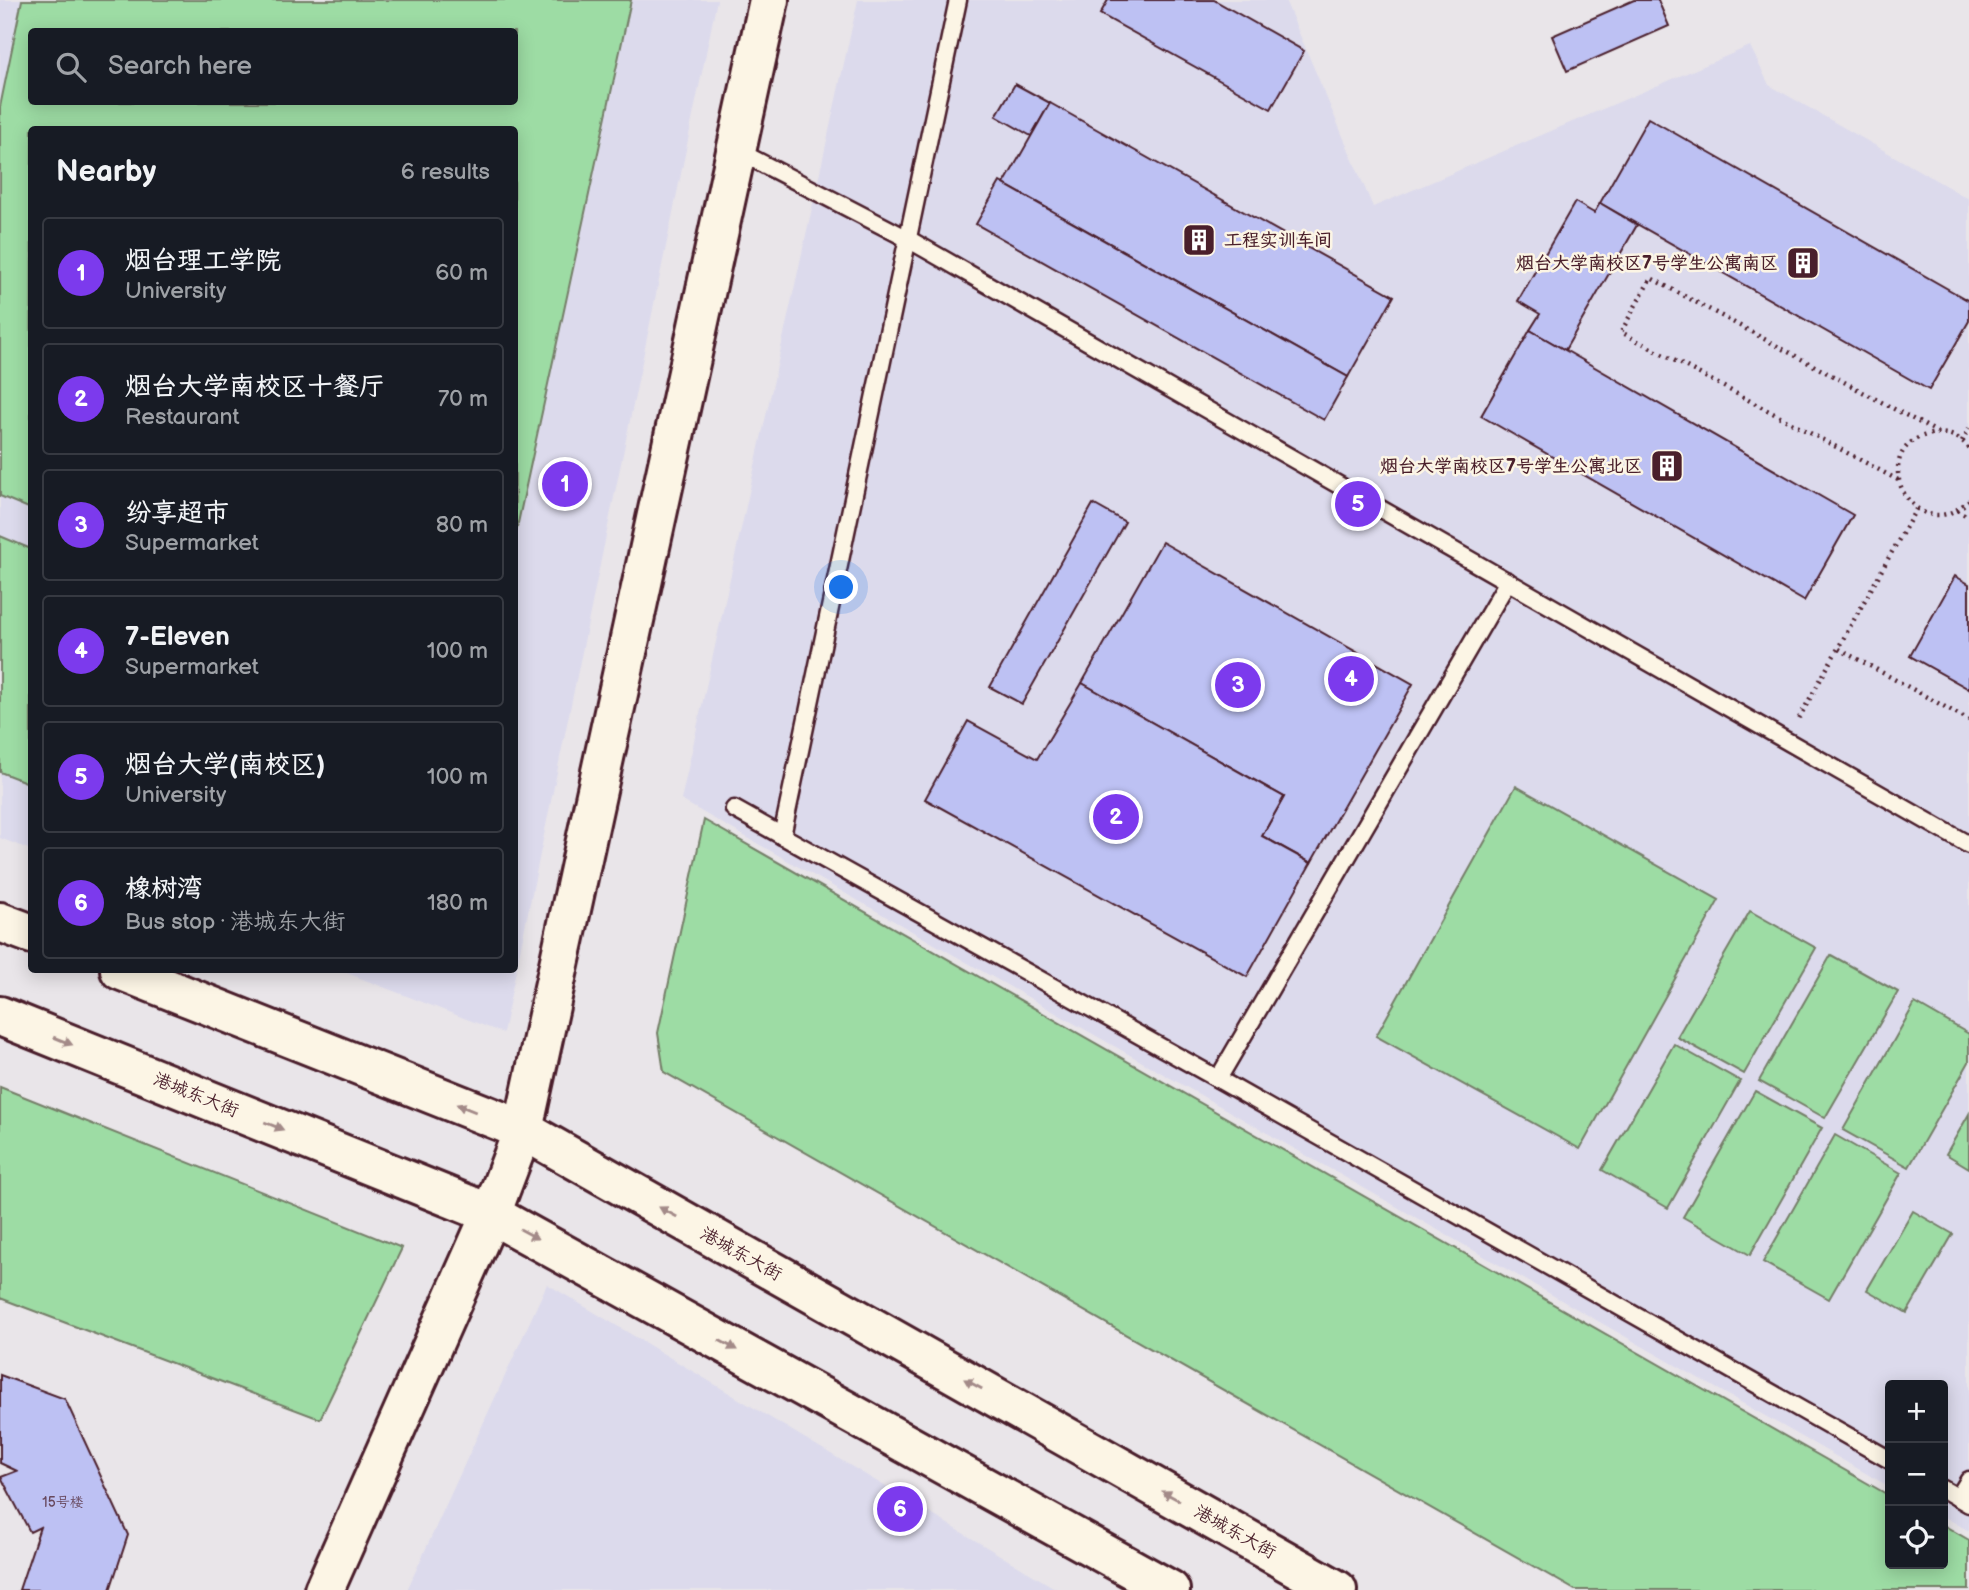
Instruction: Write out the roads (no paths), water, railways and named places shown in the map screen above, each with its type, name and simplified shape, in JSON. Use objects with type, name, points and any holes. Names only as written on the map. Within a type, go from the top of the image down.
[{"type":"main road","points":[[324,1590],[491,1214],[523,1130],[769,0]]},
{"type":"main road","points":[[0,922],[28,932]]},
{"type":"main road","name":"港城东大街","points":[[128,973],[523,1130],[1337,1590]]},
{"type":"main road","name":"港城东大街","points":[[0,1016],[491,1214],[1170,1590]]},
{"type":"lane","points":[[782,836],[958,0]]},
{"type":"lane","points":[[736,150],[908,239],[1969,845]]},
{"type":"lane","points":[[1218,1079],[1508,582]]},
{"type":"lane","points":[[734,809],[1218,1079],[1885,1457]]},
{"type":"lane","points":[[1948,1492],[1964,1501],[1969,1480]]},
{"type":"place","name":"工程实训车间","points":[[1199,240]]},
{"type":"place","name":"烟台大学南校区7号学生公寓南区","points":[[1803,263]]},
{"type":"place","name":"烟台大学南校区7号学生公寓北区","points":[[1667,466]]},
{"type":"place","name":"烟台理工学院","points":[[565,484]]},
{"type":"place","name":"烟台大学(南校区)","points":[[1358,504]]},
{"type":"place","name":"7-Eleven","points":[[1351,679]]},
{"type":"place","name":"纷享超市","points":[[1238,685]]},
{"type":"place","name":"烟台大学南校区十餐厅","points":[[1116,817]]},
{"type":"place","name":"橡树湾","points":[[900,1509]]}]
